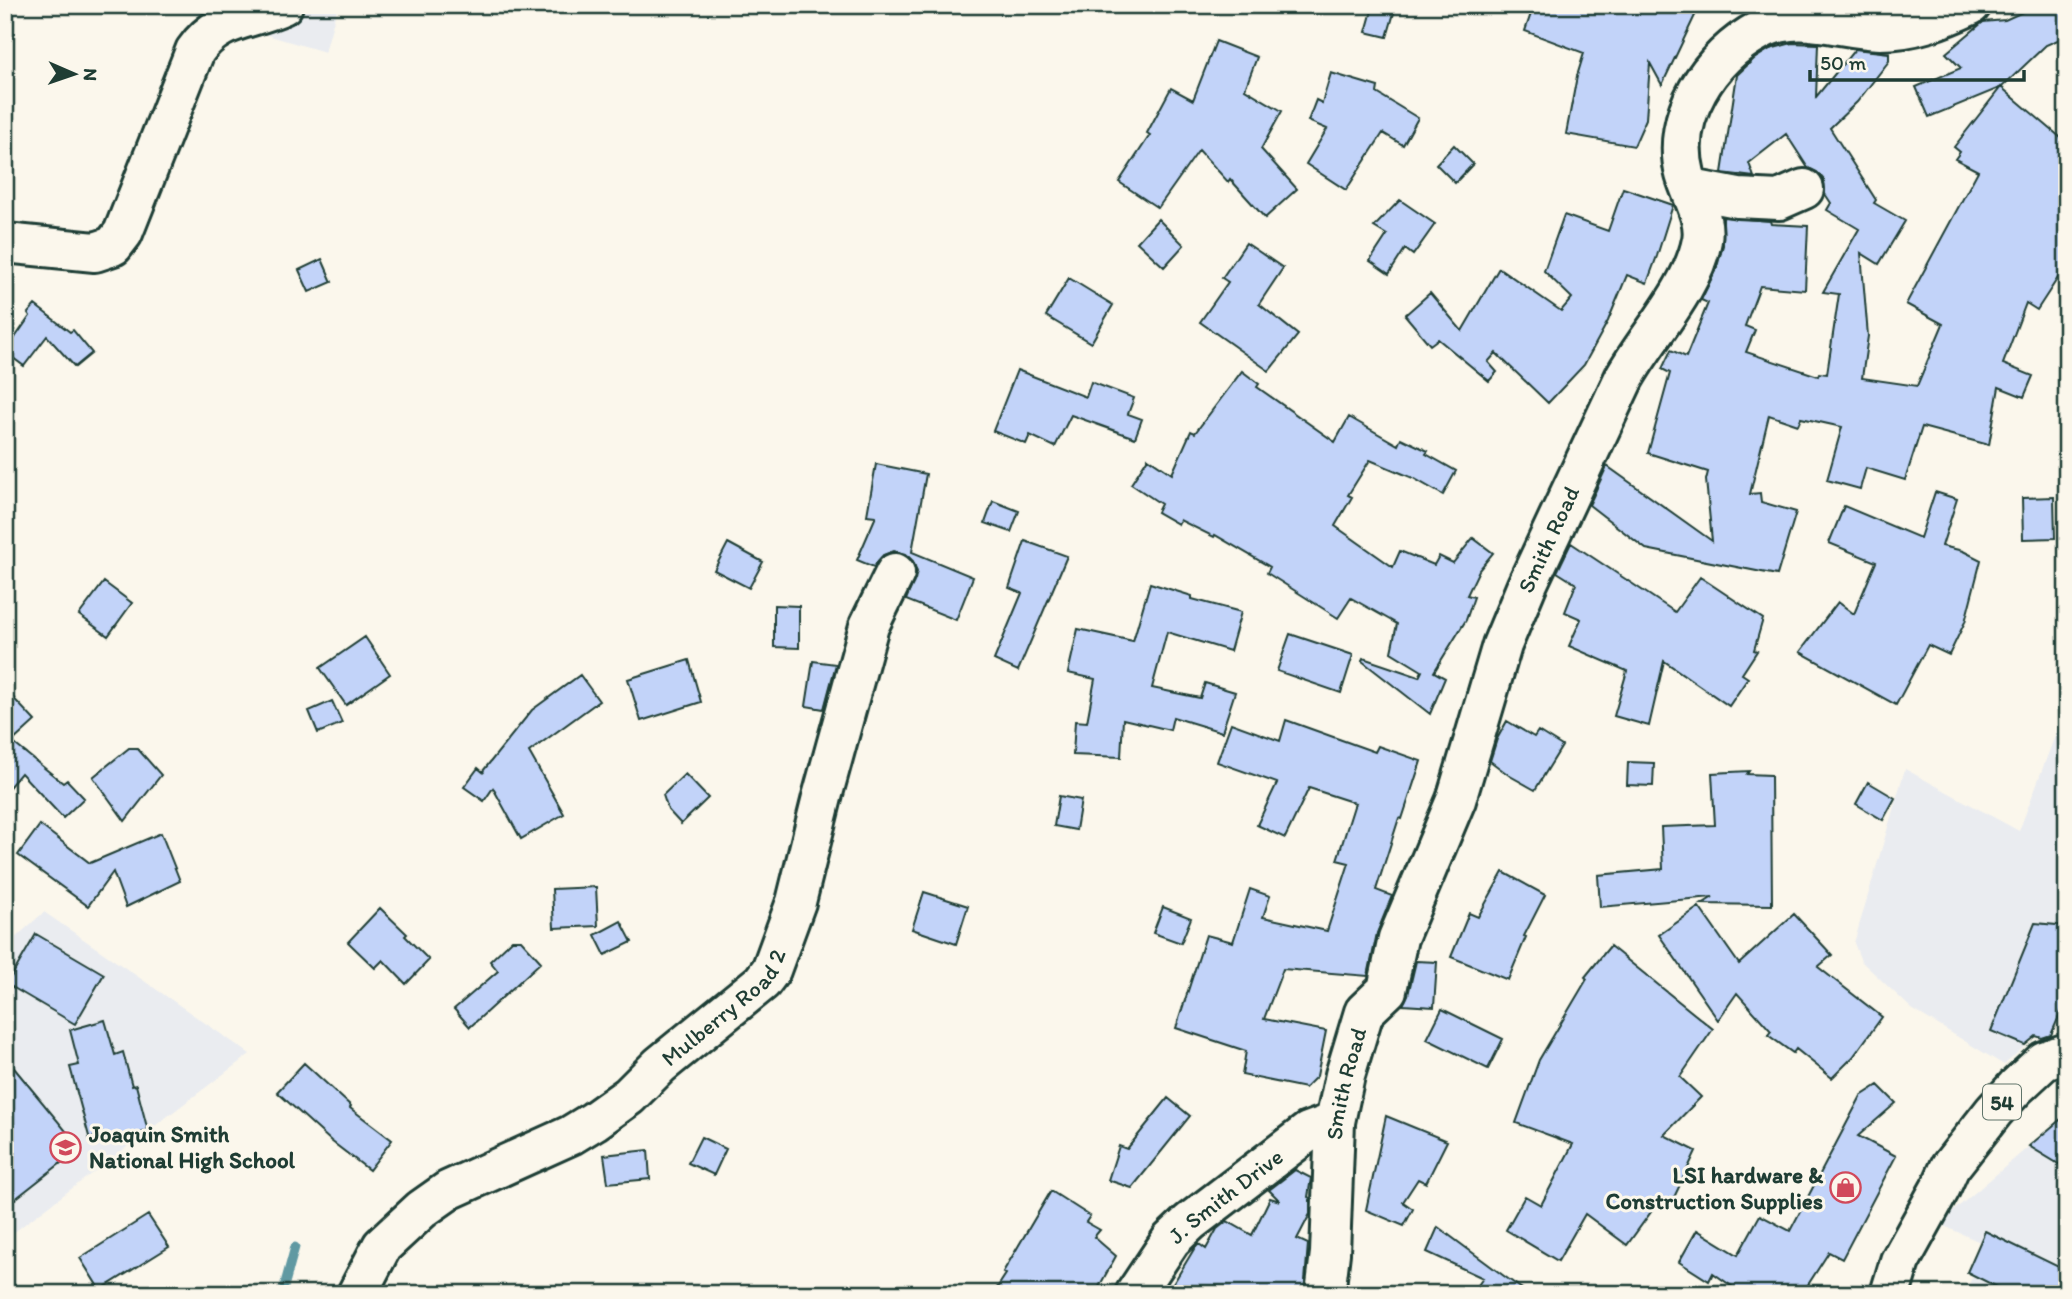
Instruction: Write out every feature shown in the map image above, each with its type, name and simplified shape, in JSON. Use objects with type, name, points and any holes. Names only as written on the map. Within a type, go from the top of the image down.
[{"type":"main road","points":[[5,243],[95,252],[113,246],[123,233],[195,51],[205,37],[221,26],[259,16],[283,5]]},
{"type":"main road","name":"Smith Road","points":[[1325,1294],[1330,1253],[1335,1122],[1345,1075],[1364,1012],[1387,990],[1398,939],[1457,800],[1502,645],[1532,575],[1624,378],[1681,289],[1698,257],[1703,238],[1702,223],[1685,174],[1680,146],[1682,126],[1688,108],[1704,79],[1732,50],[1760,29],[1794,12],[1878,30],[1920,27],[1971,5]]},
{"type":"main road","points":[[1690,189],[1738,198],[1779,200],[1804,189]]},
{"type":"main road","name":"Mulberry Road 2","points":[[357,1294],[382,1246],[422,1209],[449,1190],[571,1135],[594,1121],[629,1096],[660,1065],[762,982],[771,970],[796,902],[869,626],[895,573]]},
{"type":"main road","name":"54","points":[[1890,1294],[1900,1261],[1950,1167],[2016,1087],[2044,1061],[2067,1053]]},
{"type":"main road","name":"J. Smith Drive","points":[[1135,1294],[1171,1240],[1190,1222],[1308,1132],[1335,1122]]},
{"type":"shaded area","points":[[164,5],[338,5],[325,52]]},
{"type":"shaded area","points":[[2067,704],[2067,1018],[2060,1016],[2049,1041],[2036,1036],[2004,1065],[1912,1009],[1861,961],[1854,943],[1905,769],[2019,831]]},
{"type":"shaded area","name":"Joaquin Smith National High School","points":[[44,912],[250,1054],[5,1239],[5,947]]},
{"type":"shaded area","points":[[2067,1114],[2067,1294],[1964,1294],[1973,1276],[1967,1272],[1980,1242],[1944,1226],[1951,1213]]},
{"type":"building","points":[[1534,5],[1700,5],[1662,85],[1650,63],[1646,119],[1634,146],[1566,134],[1584,53],[1525,31]]},
{"type":"building","points":[[2038,5],[2067,5],[2067,36],[2046,45],[2002,87],[1929,117],[1916,87],[1961,68],[1946,53],[1983,22],[2005,20]]},
{"type":"building","points":[[1373,7],[1394,13],[1387,37],[1366,32]]},
{"type":"building","points":[[1216,41],[1257,57],[1245,89],[1282,111],[1261,149],[1297,189],[1265,218],[1199,150],[1158,208],[1119,182],[1150,135],[1147,133],[1171,88],[1193,100]]},
{"type":"building","points":[[1792,43],[1818,44],[1816,97],[1855,49],[1889,53],[1889,61],[1857,102],[1830,128],[1876,200],[1874,203],[1905,221],[1879,264],[1861,253],[1868,336],[1862,378],[1917,386],[1943,324],[1906,304],[1978,171],[1955,159],[1960,152],[1954,147],[2001,87],[2067,143],[2067,264],[2037,310],[2026,303],[2003,364],[2033,376],[2024,397],[1999,387],[1989,445],[1922,427],[1905,480],[1866,468],[1860,489],[1827,480],[1842,427],[1801,418],[1798,425],[1769,415],[1750,494],[1760,493],[1761,502],[1796,512],[1777,575],[1646,549],[1589,505],[1607,466],[1712,541],[1706,480],[1708,472],[1648,453],[1670,373],[1662,369],[1671,350],[1686,357],[1708,303],[1701,300],[1717,267],[1723,245],[1723,217],[1808,226],[1805,290],[1760,286],[1745,326],[1755,330],[1746,352],[1818,376],[1819,373],[1827,374],[1839,294],[1823,292],[1859,229],[1827,210],[1831,203],[1825,194],[1824,180],[1817,172],[1808,168],[1786,134],[1749,163],[1754,177],[1722,173],[1737,75],[1770,49]]},
{"type":"building","points":[[1331,73],[1378,87],[1377,93],[1418,118],[1403,145],[1383,133],[1346,190],[1306,164],[1327,129],[1308,121],[1316,100],[1322,103]]},
{"type":"building","points":[[1454,145],[1473,164],[1455,183],[1436,164]]},
{"type":"building","points":[[1623,188],[1673,205],[1657,256],[1647,283],[1627,275],[1608,321],[1584,365],[1548,403],[1496,353],[1488,362],[1497,372],[1489,381],[1438,339],[1430,345],[1405,315],[1430,293],[1462,331],[1499,268],[1561,311],[1572,298],[1544,271],[1564,215],[1608,231]]},
{"type":"building","points":[[1400,200],[1435,224],[1413,255],[1405,249],[1389,274],[1370,261],[1387,235],[1374,227]]},
{"type":"building","points":[[1158,219],[1184,245],[1164,267],[1137,242]]},
{"type":"building","points":[[1246,243],[1283,268],[1259,304],[1298,335],[1269,371],[1200,322],[1228,282],[1222,278]]},
{"type":"building","points":[[322,259],[332,282],[309,292],[299,270]]},
{"type":"building","points":[[1069,278],[1113,305],[1091,343],[1046,316]]},
{"type":"building","points":[[35,305],[70,332],[73,330],[92,353],[75,367],[47,336],[24,366],[5,352]]},
{"type":"building","points":[[1017,370],[1086,397],[1091,382],[1134,398],[1128,414],[1142,419],[1135,438],[1071,415],[1055,447],[1030,435],[1026,444],[993,431]]},
{"type":"building","points":[[1242,371],[1259,384],[1257,387],[1335,442],[1349,417],[1398,445],[1401,438],[1428,451],[1426,454],[1456,471],[1443,495],[1413,478],[1370,460],[1348,495],[1352,497],[1335,526],[1393,567],[1400,551],[1434,565],[1439,556],[1453,563],[1473,538],[1493,553],[1479,570],[1467,595],[1474,597],[1466,620],[1434,672],[1445,678],[1430,714],[1362,661],[1363,658],[1419,677],[1422,671],[1391,652],[1397,624],[1351,598],[1338,618],[1267,573],[1270,567],[1215,535],[1214,537],[1180,520],[1178,524],[1157,512],[1161,504],[1131,484],[1148,458],[1172,474],[1191,431],[1195,433]]},
{"type":"building","points":[[876,464],[926,474],[912,552],[973,577],[956,620],[906,600],[917,572],[913,561],[905,554],[894,551],[883,555],[874,567],[857,560],[876,516],[867,515]]},
{"type":"building","points":[[1935,492],[1957,499],[1942,546],[1963,551],[1981,560],[1965,622],[1949,655],[1928,645],[1896,705],[1800,652],[1838,602],[1854,614],[1876,562],[1829,543],[1844,506],[1920,538]]},
{"type":"building","points":[[2054,497],[2055,538],[2023,539],[2022,498]]},
{"type":"building","points":[[993,501],[1019,511],[1011,532],[985,523]]},
{"type":"building","points":[[1025,541],[1067,556],[1018,671],[994,660],[1022,593],[1009,588]]},
{"type":"building","points":[[728,543],[763,562],[749,588],[714,570]]},
{"type":"building","points":[[1571,543],[1675,612],[1700,577],[1763,619],[1754,650],[1757,651],[1742,674],[1748,678],[1729,706],[1664,661],[1649,726],[1614,716],[1627,671],[1569,646],[1581,619],[1565,612],[1576,584],[1557,572]]},
{"type":"building","points":[[104,582],[132,603],[108,636],[79,615]]},
{"type":"building","points":[[1150,583],[1192,596],[1192,599],[1241,612],[1230,651],[1167,632],[1152,688],[1200,698],[1205,683],[1235,692],[1222,732],[1173,717],[1170,730],[1123,719],[1121,757],[1073,755],[1075,721],[1087,722],[1095,679],[1068,673],[1078,629],[1133,641]]},
{"type":"building","points":[[774,605],[799,606],[799,648],[774,647]]},
{"type":"building","points":[[1290,634],[1353,655],[1341,693],[1277,671]]},
{"type":"building","points":[[365,637],[390,674],[346,705],[320,668]]},
{"type":"building","points":[[689,660],[701,702],[641,721],[628,679]]},
{"type":"building","points":[[813,661],[836,664],[824,709],[806,706]]},
{"type":"building","points":[[580,675],[599,701],[529,752],[564,814],[521,839],[493,788],[484,801],[464,787],[478,768],[484,773],[532,710]]},
{"type":"building","points":[[5,689],[35,721],[12,742],[63,783],[67,780],[84,798],[63,818],[21,773],[5,792]]},
{"type":"building","points":[[332,701],[342,723],[318,733],[309,711]]},
{"type":"building","points":[[1286,720],[1375,752],[1378,746],[1421,761],[1376,890],[1392,896],[1377,933],[1368,976],[1283,969],[1264,1019],[1326,1031],[1317,1076],[1305,1088],[1242,1075],[1246,1051],[1176,1028],[1206,935],[1233,942],[1250,889],[1270,896],[1263,917],[1327,931],[1349,863],[1337,860],[1355,803],[1309,788],[1285,838],[1257,825],[1277,783],[1217,762],[1231,723],[1280,741]]},
{"type":"building","points":[[1507,721],[1534,737],[1538,731],[1562,746],[1535,790],[1490,761],[1497,739]]},
{"type":"building","points":[[129,748],[137,748],[161,775],[125,821],[93,777]]},
{"type":"building","points":[[1628,762],[1654,763],[1653,786],[1627,785]]},
{"type":"building","points":[[1749,771],[1747,774],[1771,775],[1772,905],[1702,904],[1713,897],[1600,907],[1598,875],[1663,869],[1661,827],[1715,825],[1712,773]]},
{"type":"building","points":[[685,774],[708,798],[681,824],[668,810],[663,795]]},
{"type":"building","points":[[1868,782],[1895,798],[1883,820],[1856,804]]},
{"type":"building","points":[[1059,796],[1081,800],[1076,830],[1054,826]]},
{"type":"building","points":[[40,825],[90,863],[161,833],[180,881],[126,907],[113,872],[88,906],[18,855]]},
{"type":"building","points":[[1503,872],[1545,895],[1524,936],[1526,937],[1508,980],[1451,957],[1469,913],[1478,917]]},
{"type":"building","points":[[596,887],[598,926],[554,928],[552,889]]},
{"type":"building","points":[[924,892],[968,906],[956,944],[912,929]]},
{"type":"building","points":[[1163,907],[1191,918],[1181,943],[1153,933]]},
{"type":"building","points":[[1699,907],[1739,964],[1794,914],[1832,955],[1818,967],[1882,1017],[1853,1057],[1832,1078],[1796,1049],[1793,1053],[1768,1035],[1771,1031],[1737,993],[1718,1020],[1659,935]]},
{"type":"building","points":[[380,908],[429,960],[406,984],[383,960],[375,968],[348,942]]},
{"type":"building","points":[[621,921],[632,942],[605,955],[595,935]]},
{"type":"building","points":[[2035,923],[2067,926],[2067,998],[2051,1035],[2042,1038],[2036,1036],[2025,1045],[1991,1031]]},
{"type":"building","points":[[36,934],[104,974],[75,1024],[7,984]]},
{"type":"building","points":[[512,940],[521,940],[541,962],[470,1027],[454,1009],[498,971],[490,961]]},
{"type":"building","points":[[1610,946],[1713,1029],[1680,1077],[1701,1097],[1664,1135],[1696,1151],[1669,1208],[1659,1201],[1627,1245],[1585,1214],[1558,1261],[1506,1230],[1525,1196],[1541,1205],[1573,1144],[1516,1123],[1539,1060],[1587,979],[1585,977]]},
{"type":"building","points":[[1416,961],[1437,962],[1434,1007],[1403,1005]]},
{"type":"building","points":[[1442,1009],[1503,1039],[1488,1069],[1427,1039]]},
{"type":"building","points":[[105,1020],[115,1055],[123,1052],[132,1086],[136,1085],[148,1131],[104,1143],[101,1132],[90,1140],[70,1067],[79,1065],[70,1030]]},
{"type":"building","points":[[5,1057],[80,1148],[5,1207]]},
{"type":"building","points":[[304,1063],[351,1106],[350,1108],[392,1140],[369,1170],[331,1141],[277,1092]]},
{"type":"building","points":[[1878,1085],[1896,1103],[1858,1136],[1896,1156],[1842,1259],[1829,1252],[1802,1294],[1743,1294],[1713,1273],[1709,1281],[1679,1262],[1697,1230],[1738,1255],[1760,1215],[1790,1231],[1861,1096]]},
{"type":"building","points":[[1168,1098],[1190,1116],[1132,1188],[1108,1180],[1119,1146],[1127,1149]]},
{"type":"building","points":[[2067,1114],[2067,1169],[2029,1146]]},
{"type":"building","points":[[1386,1116],[1447,1141],[1426,1183],[1418,1179],[1403,1202],[1413,1209],[1404,1226],[1366,1210]]},
{"type":"building","points":[[701,1137],[726,1149],[714,1175],[688,1163]]},
{"type":"building","points":[[648,1150],[650,1179],[608,1183],[604,1155]]},
{"type":"building","points":[[1295,1170],[1311,1178],[1308,1197],[1310,1214],[1297,1239],[1308,1244],[1304,1294],[1167,1294],[1194,1249],[1199,1244],[1206,1249],[1217,1229],[1227,1221],[1252,1235],[1270,1198],[1280,1201],[1269,1190]]},
{"type":"building","points":[[1051,1191],[1090,1216],[1086,1222],[1100,1230],[1094,1237],[1116,1256],[1095,1294],[993,1294],[1006,1274],[1003,1272]]},
{"type":"building","points":[[148,1215],[169,1247],[100,1290],[80,1258]]},
{"type":"building","points":[[1438,1227],[1529,1294],[1472,1294],[1483,1278],[1427,1252]]},
{"type":"building","points":[[1985,1231],[2067,1271],[2067,1294],[2011,1294],[1967,1272]]},
{"type":"waterway","points":[[282,1294],[295,1247]]},
{"type":"place","name":"Joaquin Smith National High School","points":[[66,1147]]},
{"type":"place","name":"LSI hardware & Construction Supplies","points":[[1846,1188]]}]
